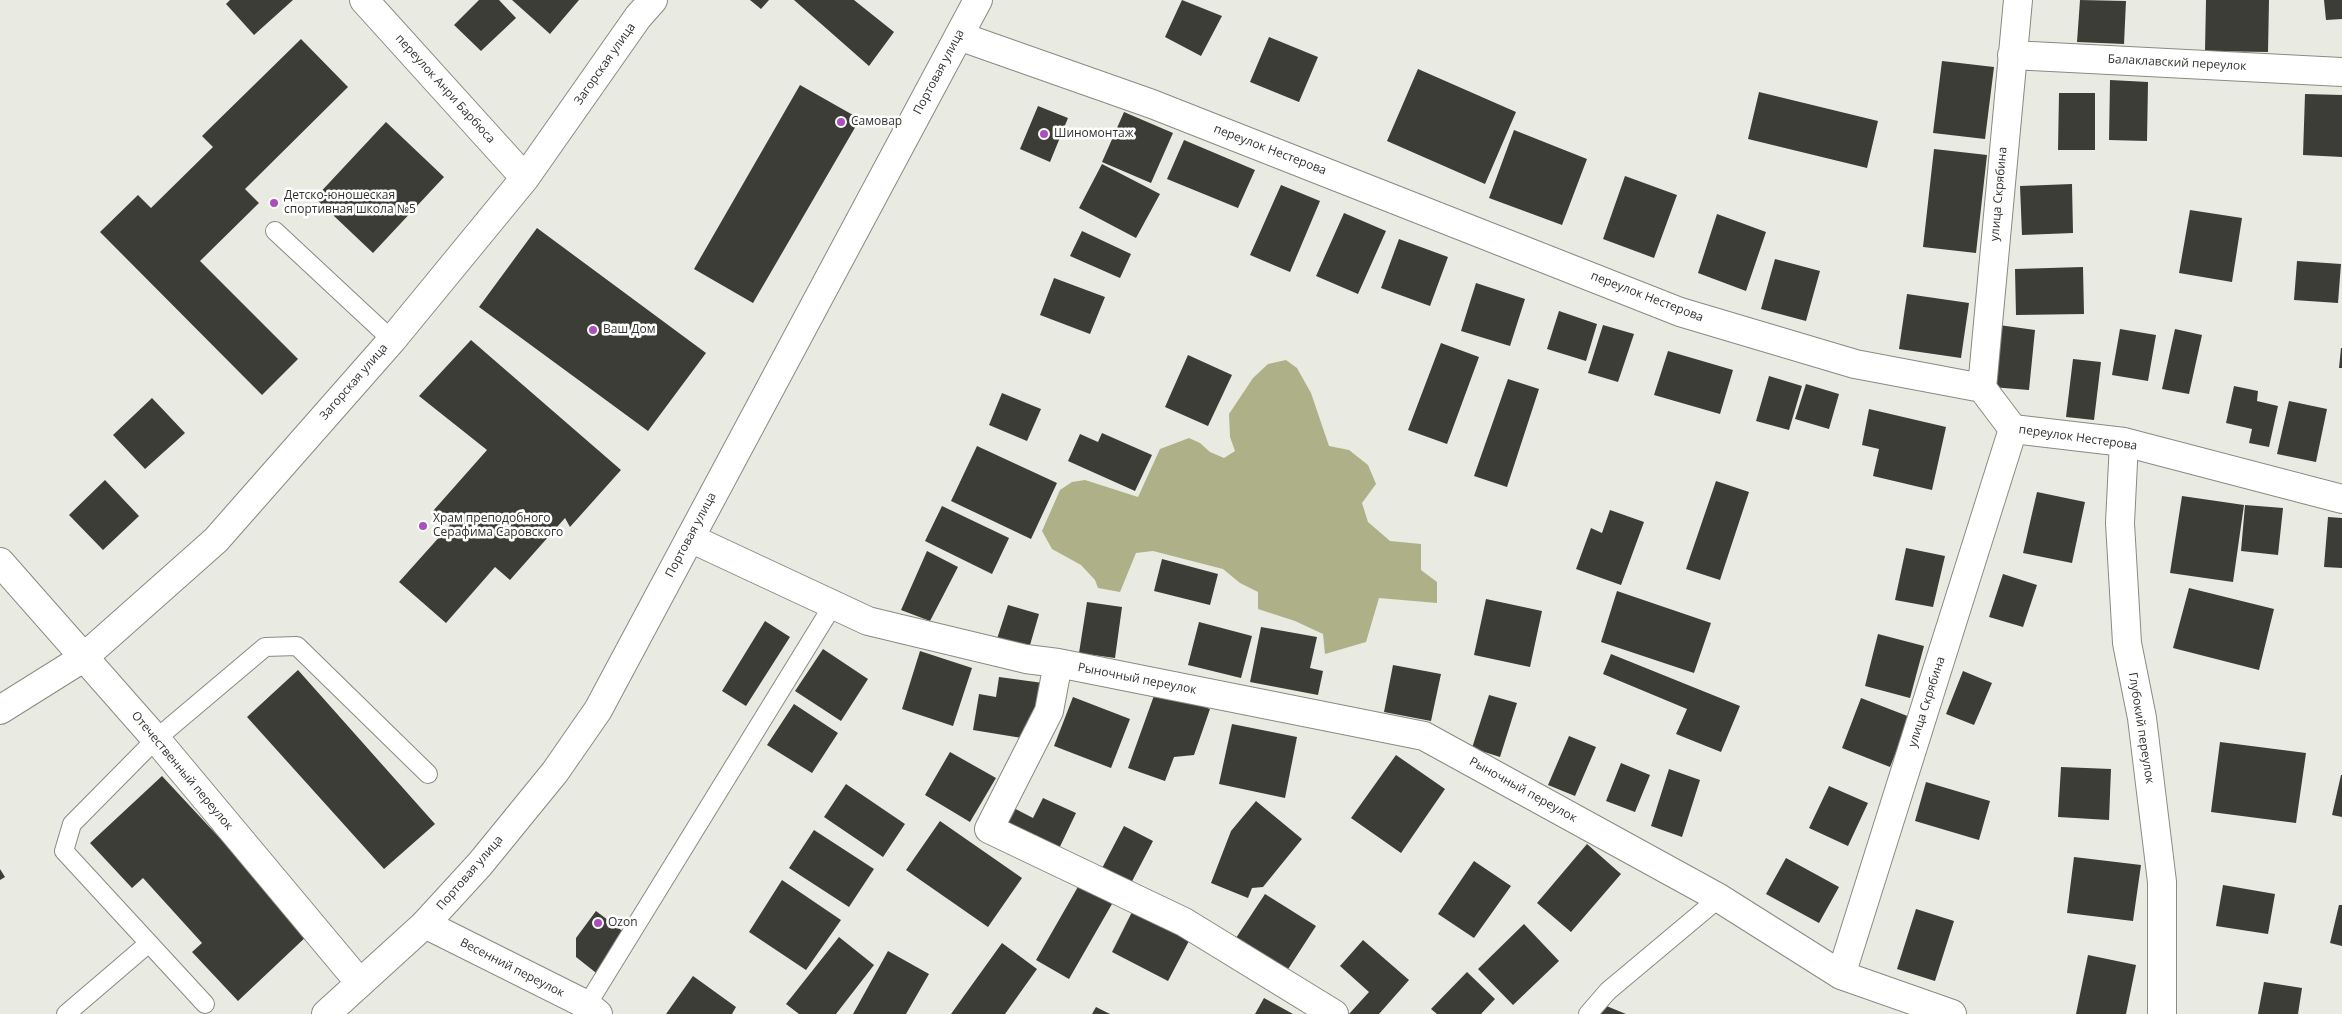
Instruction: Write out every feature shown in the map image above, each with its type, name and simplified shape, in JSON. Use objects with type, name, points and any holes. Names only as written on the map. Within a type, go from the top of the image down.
[{"type":"street","name":"переулок Анри Барбюса","points":[[364,0],[525,178]]},
{"type":"street","name":"Загорская улица","points":[[0,710],[83,658],[216,540],[392,340],[525,178],[638,18],[653,0]]},
{"type":"street","name":"Портовая улица","points":[[326,1014],[425,924],[486,856],[554,772],[598,710],[977,0]]},
{"type":"street","name":"улица Скрябина","points":[[1982,388],[2018,0]]},
{"type":"street","name":"переулок Нестерова","points":[[959,36],[1152,104],[1680,312],[1855,364],[1982,388],[2013,428],[2124,442],[2342,499]]},
{"type":"street","name":"Балаклавский переулок","points":[[2012,55],[2342,72]]},
{"type":"street","name":"улица Скрябина","points":[[1841,975],[2013,428]]},
{"type":"street","name":"Глубокий переулок","points":[[2124,442],[2120,524],[2127,643],[2142,718],[2162,882],[2162,1014]]},
{"type":"street","name":"Рыночный переулок","points":[[690,538],[868,621],[1026,659],[1058,663],[1424,736],[1719,898],[1841,975],[1952,1014]]},
{"type":"street","name":"Отечественный переулок","points":[[0,562],[156,739],[360,983]]},
{"type":"street","points":[[1058,663],[1049,711],[989,829],[1184,922],[1334,1014]]},
{"type":"street","name":"Весенний переулок","points":[[425,924],[588,1011]]},
{"type":"lane","points":[[275,231],[392,340]]},
{"type":"lane","points":[[588,1011],[834,605]]},
{"type":"lane","points":[[205,1004],[64,851],[72,824],[156,739],[265,647],[297,646],[428,774]]},
{"type":"lane","points":[[1588,1014],[1608,991],[1719,898]]},
{"type":"lane","points":[[66,1014],[149,944]]},
{"type":"green space","points":[[1286,360],[1297,368],[1311,393],[1329,446],[1349,450],[1368,465],[1376,484],[1362,503],[1368,522],[1390,541],[1421,544],[1421,570],[1437,582],[1437,603],[1379,598],[1366,642],[1325,654],[1323,634],[1295,621],[1258,609],[1258,592],[1240,583],[1223,569],[1153,551],[1136,553],[1120,592],[1098,588],[1095,580],[1081,565],[1052,549],[1042,531],[1060,490],[1072,482],[1085,480],[1138,497],[1160,449],[1189,438],[1200,443],[1210,452],[1224,458],[1235,451],[1230,437],[1229,414],[1253,378],[1268,364]]},
{"type":"building","points":[[230,0],[293,0],[254,35],[226,4]]},
{"type":"building","points":[[479,0],[499,0],[516,18],[481,51],[454,25]]},
{"type":"building","points":[[512,0],[579,0],[550,34]]},
{"type":"building","points":[[750,0],[769,0],[761,9]]},
{"type":"building","points":[[794,0],[854,0],[894,32],[869,66]]},
{"type":"building","points":[[1182,0],[1222,16],[1201,56],[1165,37]]},
{"type":"building","points":[[2080,0],[2126,1],[2124,44],[2077,42]]},
{"type":"building","points":[[2206,0],[2269,0],[2268,52],[2205,51]]},
{"type":"building","points":[[2324,0],[2342,0],[2342,19],[2326,20]]},
{"type":"building","points":[[1269,37],[1318,57],[1299,102],[1250,82]]},
{"type":"building","points":[[301,39],[348,87],[245,189],[259,203],[200,261],[298,359],[262,395],[100,232],[138,195],[151,208],[213,147],[202,136]]},
{"type":"building","points":[[1942,61],[1994,67],[1985,139],[1933,133]]},
{"type":"building","points":[[1418,69],[1516,112],[1485,184],[1387,141]]},
{"type":"building","points":[[2110,80],[2148,82],[2147,141],[2109,140]]},
{"type":"building","points":[[800,85],[860,119],[753,303],[694,269]]},
{"type":"building","points":[[1759,92],[1878,121],[1867,168],[1748,139]]},
{"type":"building","points":[[2059,93],[2095,93],[2095,150],[2058,150]]},
{"type":"building","points":[[2305,94],[2342,95],[2342,157],[2303,155]]},
{"type":"building","name":"Шиномонтаж","points":[[1038,106],[1068,118],[1050,162],[1020,149]]},
{"type":"building","points":[[1124,112],[1173,133],[1151,183],[1102,162]]},
{"type":"building","points":[[386,122],[444,177],[373,253],[315,198]]},
{"type":"building","points":[[1514,130],[1587,159],[1562,225],[1489,198]]},
{"type":"building","points":[[1184,140],[1255,170],[1238,208],[1167,179]]},
{"type":"building","points":[[1934,149],[1987,155],[1976,253],[1923,247]]},
{"type":"building","points":[[1102,164],[1160,194],[1136,238],[1079,208]]},
{"type":"building","points":[[1625,176],[1677,195],[1654,258],[1603,239]]},
{"type":"building","points":[[2072,184],[2073,233],[2022,235],[2020,186]]},
{"type":"building","points":[[1281,185],[1320,201],[1290,272],[1250,255]]},
{"type":"building","points":[[2190,210],[2242,218],[2232,282],[2179,273]]},
{"type":"building","points":[[1344,213],[1386,231],[1358,294],[1316,276]]},
{"type":"building","points":[[1717,214],[1766,232],[1746,291],[1698,273]]},
{"type":"building","name":"Ваш Дом","points":[[537,228],[706,353],[648,431],[479,307]]},
{"type":"building","points":[[1082,231],[1131,254],[1120,278],[1070,256]]},
{"type":"building","points":[[1399,239],[1448,257],[1430,306],[1381,288]]},
{"type":"building","points":[[1775,259],[1820,271],[1806,321],[1761,309]]},
{"type":"building","points":[[2297,261],[2341,264],[2338,303],[2294,300]]},
{"type":"building","points":[[2083,267],[2084,314],[2016,315],[2015,269]]},
{"type":"building","points":[[1054,278],[1105,297],[1090,334],[1040,315]]},
{"type":"building","points":[[1476,283],[1525,299],[1510,346],[1461,331]]},
{"type":"building","points":[[1907,294],[1969,303],[1961,358],[1899,349]]},
{"type":"building","points":[[1559,311],[1597,324],[1586,361],[1547,349]]},
{"type":"building","points":[[1603,325],[1634,334],[1618,382],[1588,373]]},
{"type":"building","points":[[1999,325],[2035,330],[2029,390],[1991,387]]},
{"type":"building","points":[[2120,329],[2156,335],[2148,381],[2112,375]]},
{"type":"building","points":[[2175,329],[2202,335],[2189,394],[2162,389]]},
{"type":"building","points":[[471,340],[621,470],[570,527],[565,518],[510,580],[495,567],[446,623],[399,582],[450,525],[433,511],[487,450],[419,396]]},
{"type":"building","points":[[1441,343],[1479,357],[1447,444],[1408,430]]},
{"type":"building","points":[[2341,348],[2342,368],[2339,368]]},
{"type":"building","points":[[1668,351],[1733,370],[1720,414],[1654,395]]},
{"type":"building","points":[[1188,355],[1232,375],[1208,426],[1165,407]]},
{"type":"building","points":[[2073,359],[2101,362],[2094,420],[2066,417]]},
{"type":"building","points":[[1769,376],[1802,386],[1789,430],[1756,421]]},
{"type":"building","points":[[1508,379],[1539,389],[1507,487],[1474,476]]},
{"type":"building","points":[[1806,384],[1839,394],[1829,429],[1795,419]]},
{"type":"building","points":[[2234,386],[2258,391],[2257,401],[2278,406],[2269,447],[2249,443],[2252,429],[2226,423]]},
{"type":"building","points":[[1002,393],[1041,409],[1027,441],[989,425]]},
{"type":"building","points":[[152,398],[185,433],[145,469],[113,435]]},
{"type":"building","points":[[2289,401],[2327,409],[2316,462],[2277,454]]},
{"type":"building","points":[[1869,409],[1946,427],[1932,490],[1873,476],[1879,449],[1862,445]]},
{"type":"building","points":[[1102,433],[1152,455],[1135,491],[1068,461],[1080,434],[1098,442]]},
{"type":"building","points":[[977,446],[1057,483],[1031,539],[951,501]]},
{"type":"building","points":[[105,480],[139,516],[103,550],[69,515]]},
{"type":"building","points":[[1716,481],[1749,492],[1720,580],[1686,569]]},
{"type":"building","points":[[2037,492],[2085,502],[2072,563],[2023,553]]},
{"type":"building","points":[[2182,496],[2244,505],[2233,582],[2170,573]]},
{"type":"building","points":[[2245,505],[2283,508],[2278,555],[2241,551]]},
{"type":"building","points":[[942,506],[1009,538],[992,574],[925,541]]},
{"type":"building","points":[[1610,510],[1644,522],[1621,585],[1576,569],[1591,528],[1602,533]]},
{"type":"building","points":[[2328,517],[2342,518],[2342,568],[2324,567]]},
{"type":"building","points":[[1906,548],[1945,556],[1933,607],[1895,600]]},
{"type":"building","points":[[927,551],[958,567],[930,621],[901,610]]},
{"type":"building","points":[[1162,559],[1218,574],[1210,605],[1154,591]]},
{"type":"building","points":[[2003,574],[2037,585],[2023,627],[1989,617]]},
{"type":"building","points":[[2189,588],[2274,609],[2259,670],[2173,648]]},
{"type":"building","points":[[1617,591],[1711,623],[1694,673],[1601,642]]},
{"type":"building","points":[[1486,599],[1542,611],[1530,667],[1474,655]]},
{"type":"building","points":[[1087,602],[1122,607],[1115,658],[1079,653]]},
{"type":"building","points":[[1008,605],[1039,614],[1028,652],[996,642]]},
{"type":"building","points":[[765,621],[790,637],[746,706],[722,691]]},
{"type":"building","points":[[1199,622],[1252,636],[1241,678],[1188,665]]},
{"type":"building","points":[[1261,627],[1317,637],[1310,668],[1323,671],[1318,695],[1250,682]]},
{"type":"building","points":[[1878,634],[1924,646],[1910,698],[1865,686]]},
{"type":"building","points":[[823,649],[868,679],[841,721],[795,691]]},
{"type":"building","points":[[920,651],[972,668],[953,726],[902,709]]},
{"type":"building","points":[[1611,654],[1740,706],[1721,752],[1676,734],[1687,709],[1603,674]]},
{"type":"building","points":[[1393,665],[1441,674],[1431,721],[1384,712]]},
{"type":"building","points":[[298,670],[435,824],[384,869],[247,717]]},
{"type":"building","points":[[1963,671],[1992,683],[1974,725],[1946,714]]},
{"type":"building","points":[[999,677],[1043,683],[1034,740],[973,730],[979,694],[996,697]]},
{"type":"building","points":[[1156,690],[1210,709],[1194,755],[1174,757],[1165,781],[1128,768]]},
{"type":"building","points":[[1489,695],[1517,703],[1500,757],[1472,748]]},
{"type":"building","points":[[1073,697],[1130,719],[1111,768],[1054,746]]},
{"type":"building","points":[[1861,698],[1910,717],[1890,767],[1842,748]]},
{"type":"building","points":[[794,704],[838,733],[812,773],[767,745]]},
{"type":"building","points":[[1232,724],[1297,737],[1285,798],[1219,784]]},
{"type":"building","points":[[1569,736],[1596,747],[1575,796],[1548,785]]},
{"type":"building","points":[[2220,742],[2306,753],[2296,823],[2211,812]]},
{"type":"building","points":[[950,752],[996,778],[970,822],[925,795]]},
{"type":"building","points":[[1396,755],[1445,789],[1401,853],[1351,818]]},
{"type":"building","points":[[1621,763],[1650,775],[1635,812],[1606,801]]},
{"type":"building","points":[[2061,767],[2111,769],[2109,820],[2058,817]]},
{"type":"building","points":[[1669,769],[1700,780],[1682,837],[1651,826]]},
{"type":"building","points":[[2342,775],[2342,817],[2332,815]]},
{"type":"building","points":[[162,776],[309,934],[238,1001],[192,952],[202,943],[143,878],[132,888],[90,843]]},
{"type":"building","points":[[1926,782],[1990,801],[1979,840],[1915,821]]},
{"type":"building","points":[[846,784],[905,824],[883,857],[824,817]]},
{"type":"building","points":[[1829,786],[1868,803],[1848,846],[1809,828]]},
{"type":"building","points":[[1043,798],[1076,813],[1055,857],[993,826],[1004,803],[1033,818]]},
{"type":"building","points":[[1256,801],[1302,839],[1263,887],[1252,888],[1248,898],[1211,883],[1231,831]]},
{"type":"building","points":[[940,821],[1022,878],[988,927],[906,870]]},
{"type":"building","points":[[1124,826],[1153,841],[1128,889],[1099,874]]},
{"type":"building","points":[[814,830],[874,869],[849,907],[789,868]]},
{"type":"building","points":[[1587,844],[1621,874],[1571,932],[1537,903]]},
{"type":"building","points":[[2074,857],[2141,865],[2133,921],[2067,913]]},
{"type":"building","points":[[1786,858],[1839,887],[1819,923],[1766,894]]},
{"type":"building","points":[[1474,861],[1511,886],[1474,938],[1438,914]]},
{"type":"building","points":[[0,869],[5,877],[0,880]]},
{"type":"building","points":[[782,880],[841,920],[806,970],[749,932]]},
{"type":"building","points":[[1079,885],[1112,904],[1069,979],[1036,960]]},
{"type":"building","points":[[2223,885],[2275,894],[2268,934],[2216,926]]},
{"type":"building","points":[[1265,894],[1316,926],[1283,977],[1232,944]]},
{"type":"building","points":[[2339,905],[2342,905],[2342,946],[2330,943]]},
{"type":"building","points":[[1916,909],[1954,921],[1935,981],[1897,969]]},
{"type":"building","points":[[1133,910],[1190,939],[1168,981],[1112,952]]},
{"type":"building","points":[[596,911],[629,936],[600,976],[576,957],[576,938]]},
{"type":"building","points":[[1524,924],[1559,961],[1513,1005],[1478,969]]},
{"type":"building","points":[[839,937],[874,965],[836,1014],[799,1014],[786,1004]]},
{"type":"building","points":[[1363,940],[1409,980],[1379,1014],[1349,1014],[1369,992],[1340,966]]},
{"type":"building","points":[[1002,943],[1037,969],[1005,1014],[951,1014]]},
{"type":"building","points":[[888,951],[929,974],[906,1014],[853,1014]]},
{"type":"building","points":[[2088,955],[2136,965],[2126,1014],[2076,1014]]},
{"type":"building","points":[[1467,972],[1495,999],[1481,1014],[1437,1014],[1431,1009]]},
{"type":"building","points":[[693,976],[736,1007],[732,1014],[666,1014]]},
{"type":"building","points":[[2264,982],[2302,988],[2298,1014],[2258,1014]]},
{"type":"building","points":[[1264,998],[1293,1014],[1255,1014]]},
{"type":"building","points":[[1604,1005],[1626,1014],[1600,1014]]},
{"type":"building","points":[[1096,1007],[1110,1014],[1092,1014]]},
{"type":"place","name":"Самовар","points":[[841,122]]},
{"type":"place","name":"Шиномонтаж","points":[[1044,134]]},
{"type":"place","name":"Детско-юношеская спортивная школа №5","points":[[274,203]]},
{"type":"place","name":"Ваш Дом","points":[[593,330]]},
{"type":"place","name":"Храм преподобного Серафима Саровского","points":[[423,526]]},
{"type":"place","name":"Ozon","points":[[598,923]]}]
